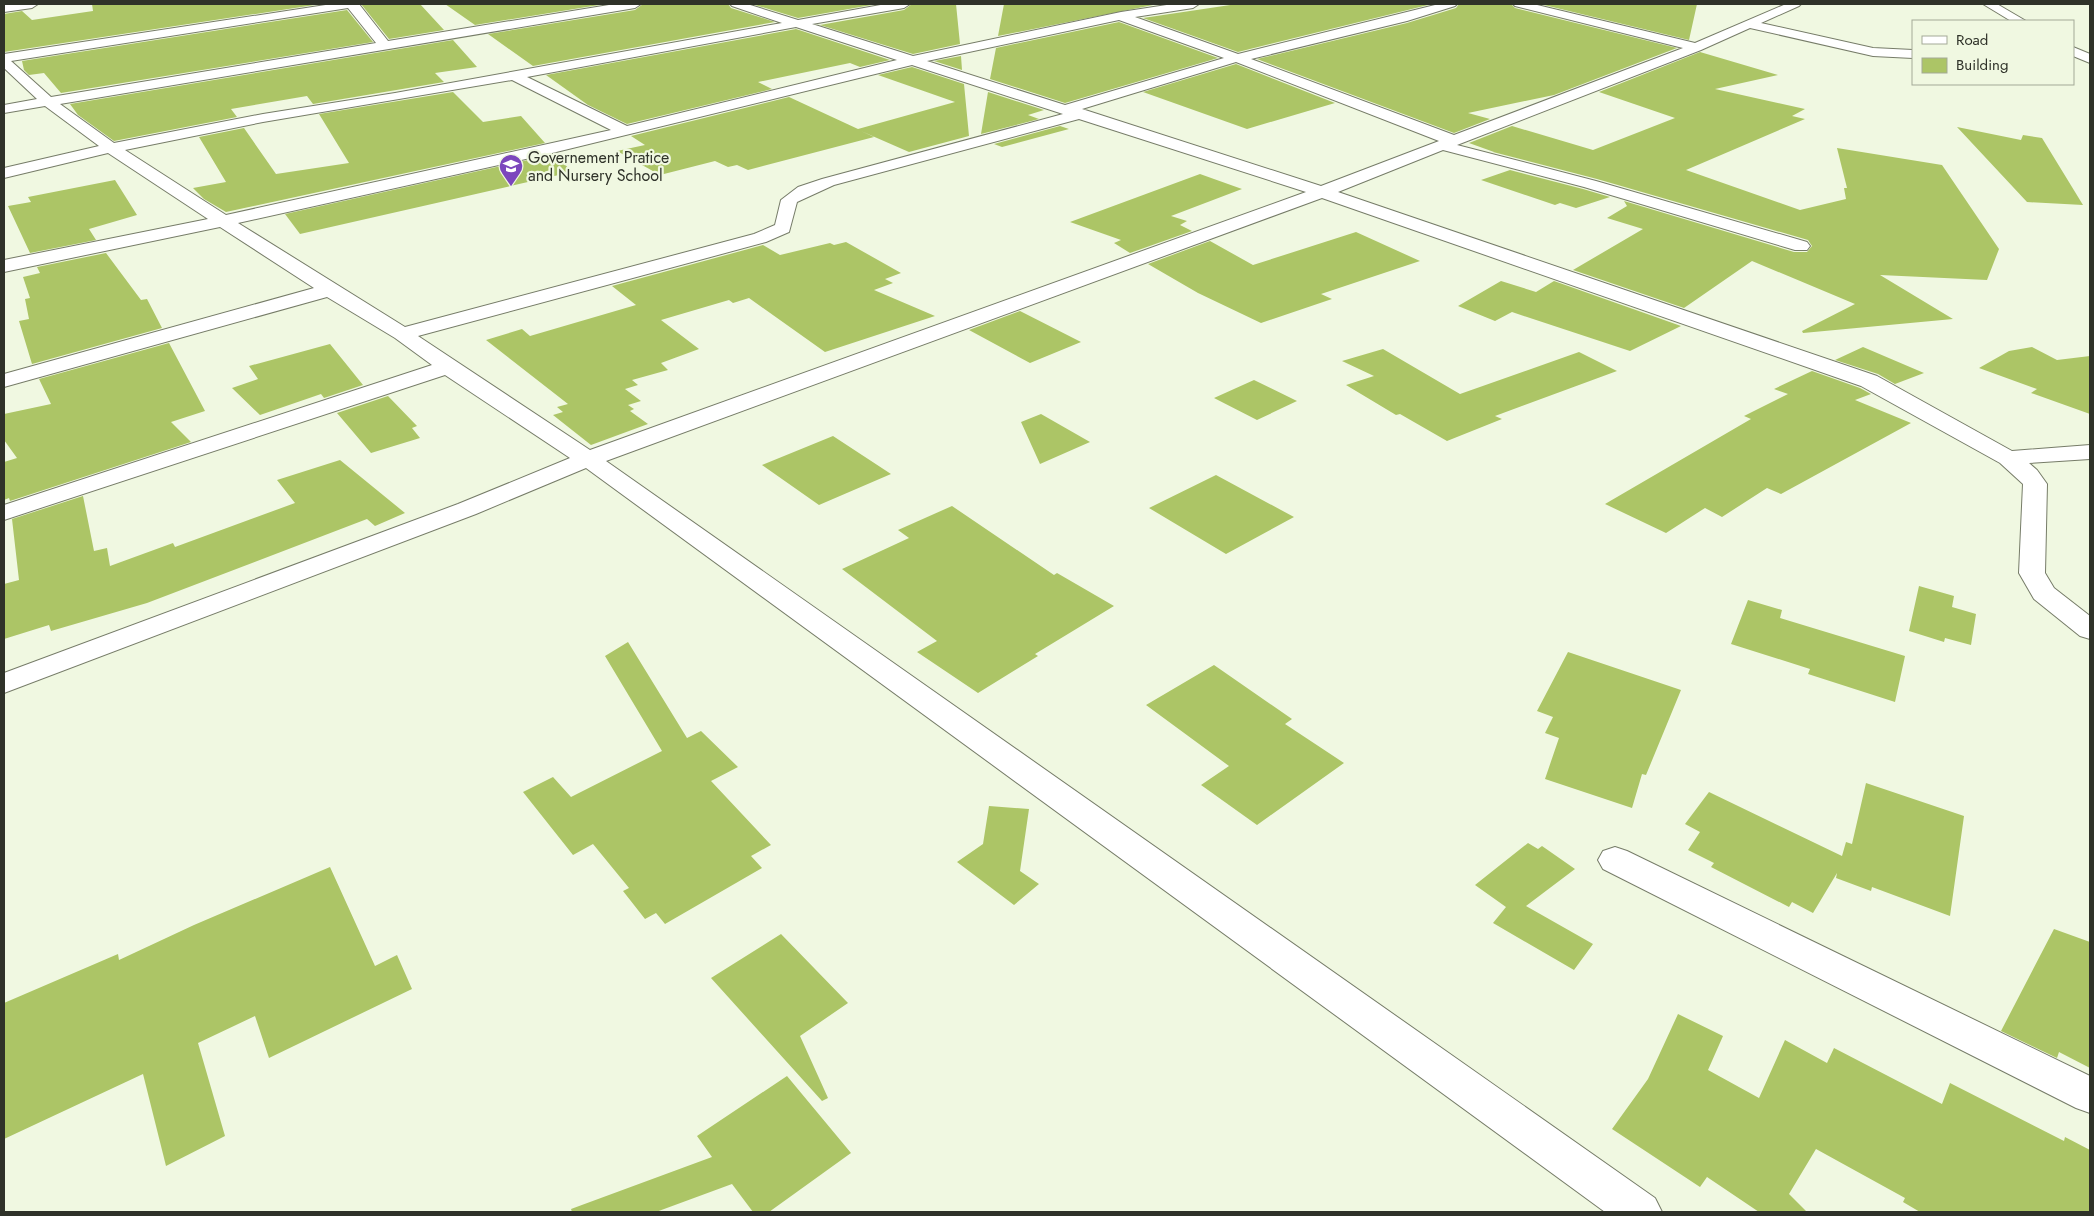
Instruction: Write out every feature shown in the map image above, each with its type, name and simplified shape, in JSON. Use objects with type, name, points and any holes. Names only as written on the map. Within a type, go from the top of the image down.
[{"type":"street","points":[[4,8],[32,4]]},
{"type":"street","points":[[4,59],[352,4],[386,47]]},
{"type":"street","points":[[4,109],[386,47],[635,4]]},
{"type":"street","points":[[736,4],[1075,111],[1322,192],[1869,381],[2008,458],[2035,484],[2032,573],[2044,593],[2090,630]]},
{"type":"street","points":[[4,173],[111,148],[280,115],[395,97],[794,22],[904,4]]},
{"type":"street","points":[[4,266],[223,221],[625,131],[916,60],[1118,15],[1193,4]]},
{"type":"street","points":[[402,334],[760,238],[783,228],[789,200],[804,190],[837,179],[1075,111],[1151,82],[1237,58],[1403,18],[1451,4]]},
{"type":"street","points":[[1518,4],[1696,47]]},
{"type":"street","points":[[4,684],[467,510],[588,459],[1322,192],[1446,142],[1696,47],[1795,4]]},
{"type":"street","points":[[1989,4],[2018,20]]},
{"type":"street","points":[[1118,15],[1237,58],[1446,142],[1802,246]]},
{"type":"street","points":[[1748,24],[1873,52],[1912,54]]},
{"type":"street","points":[[2074,51],[2090,59]]},
{"type":"street","points":[[4,59],[46,101],[111,148],[329,290],[402,334],[448,367],[588,459],[1640,1212]]},
{"type":"street","points":[[513,75],[625,131]]},
{"type":"street","points":[[4,381],[329,290]]},
{"type":"street","points":[[4,513],[448,367]]},
{"type":"street","points":[[2008,458],[2090,452]]},
{"type":"street","points":[[1615,860],[2090,1095]]},
{"type":"building","points":[[92,4],[321,4],[4,52],[4,14],[22,11],[32,20],[93,11]]},
{"type":"building","points":[[361,4],[420,4],[444,30],[389,39]]},
{"type":"building","points":[[445,4],[605,4],[475,25]]},
{"type":"building","points":[[643,4],[728,4],[731,8],[775,22],[533,66],[488,34],[635,10]]},
{"type":"building","points":[[752,4],[877,4],[798,18]]},
{"type":"building","points":[[912,4],[956,4],[960,44],[913,54],[820,25],[904,10]]},
{"type":"building","points":[[1004,4],[1158,4],[998,36]]},
{"type":"building","points":[[1237,4],[1432,4],[1238,52],[1143,18]]},
{"type":"building","points":[[1459,4],[1511,4],[1515,8],[1677,48],[1554,95],[1468,113],[1490,119],[1454,133],[1257,59],[1407,23],[1456,8]]},
{"type":"building","points":[[1540,4],[1697,4],[1689,40]]},
{"type":"building","points":[[347,10],[373,42],[61,93],[44,73],[29,75],[24,70],[22,61]]},
{"type":"building","points":[[1119,22],[1218,58],[1065,103],[990,79],[996,48]]},
{"type":"building","points":[[796,29],[890,60],[860,67],[850,63],[758,82],[772,89],[627,124],[588,105],[546,75]]},
{"type":"building","points":[[453,40],[477,67],[435,73],[444,82],[313,104],[307,96],[231,109],[237,117],[114,141],[78,115],[70,104]]},
{"type":"building","points":[[1700,52],[1778,75],[1715,89],[1805,109],[1792,116],[1805,119],[1686,170],[1800,210],[1846,199],[1844,188],[1847,188],[1837,148],[1942,165],[1999,249],[1987,280],[1880,275],[1953,319],[1803,333],[1802,331],[1855,304],[1752,261],[1684,308],[1573,270],[1643,229],[1607,218],[1627,206],[1624,201],[1794,252],[1807,252],[1812,246],[1808,240],[1597,179],[1493,152],[1469,143],[1512,126],[1593,150],[1675,118],[1599,92]]},
{"type":"building","points":[[961,56],[962,70],[934,61]]},
{"type":"building","points":[[1236,64],[1335,103],[1247,129],[1143,92]]},
{"type":"building","points":[[912,67],[964,84],[969,136],[909,152],[861,131],[874,137],[748,170],[737,165],[728,167],[715,161],[660,175],[617,151],[645,145],[631,136],[789,97],[858,129],[955,102],[878,75]]},
{"type":"building","points":[[453,92],[483,122],[521,116],[545,143],[226,212],[204,199],[193,188],[226,182],[199,137],[244,128],[276,174],[349,163],[319,114]]},
{"type":"building","points":[[988,92],[1044,110],[1028,115],[1039,119],[981,134]]},
{"type":"building","points":[[1060,126],[1069,129],[1002,147],[994,144]]},
{"type":"building","points":[[1957,127],[2021,140],[2023,135],[2042,138],[2083,205],[2027,202]]},
{"type":"building","points":[[555,154],[572,172],[300,234],[285,214]]},
{"type":"building","points":[[1510,170],[1610,197],[1576,208],[1560,203],[1555,205],[1481,180]]},
{"type":"building","points":[[1200,174],[1242,189],[1171,216],[1187,221],[1180,225],[1192,231],[1130,253],[1114,243],[1121,240],[1070,222]]},
{"type":"building","points":[[115,180],[137,215],[89,229],[96,240],[30,253],[8,206],[31,202],[28,197]]},
{"type":"building","points":[[1356,232],[1420,261],[1321,294],[1332,299],[1261,323],[1198,293],[1148,264],[1210,241],[1253,265]]},
{"type":"building","points":[[846,242],[901,273],[885,279],[893,283],[874,290],[935,316],[825,352],[749,298],[733,303],[729,300],[661,320],[699,349],[661,363],[668,370],[632,380],[638,385],[625,389],[641,401],[628,405],[634,409],[630,411],[648,424],[591,445],[553,415],[563,412],[557,407],[568,404],[486,340],[522,329],[530,336],[636,305],[612,286],[763,245],[780,255],[830,243],[834,245]]},
{"type":"building","points":[[106,253],[141,300],[147,299],[162,328],[32,364],[19,321],[29,319],[25,299],[30,298],[23,277],[40,273],[37,267]]},
{"type":"building","points":[[1501,281],[1536,292],[1554,281],[1681,326],[1630,351],[1512,312],[1495,321],[1458,306]]},
{"type":"building","points":[[1020,311],[1081,342],[1030,363],[969,330]]},
{"type":"building","points":[[169,343],[205,411],[171,422],[191,442],[10,501],[9,498],[4,500],[4,462],[17,458],[4,440],[4,414],[51,404],[39,379]]},
{"type":"building","points":[[330,344],[363,385],[324,398],[321,394],[260,415],[232,388],[258,379],[249,366]]},
{"type":"building","points":[[1863,347],[1924,373],[1895,384],[1878,374],[1835,360]]},
{"type":"building","points":[[2032,347],[2057,360],[2090,356],[2090,414],[2031,393],[2037,389],[1979,368],[2009,351]]},
{"type":"building","points":[[1383,349],[1460,394],[1579,352],[1617,371],[1495,416],[1502,419],[1447,441],[1400,414],[1396,415],[1346,385],[1374,376],[1342,361]]},
{"type":"building","points":[[1812,371],[1860,388],[1871,394],[1855,400],[1911,423],[1781,494],[1767,488],[1722,517],[1705,508],[1666,533],[1605,504],[1751,419],[1744,416],[1788,394],[1774,389]]},
{"type":"building","points":[[1254,380],[1297,401],[1257,420],[1214,398]]},
{"type":"building","points":[[388,396],[417,426],[412,428],[420,438],[371,453],[337,413]]},
{"type":"building","points":[[1041,414],[1090,442],[1040,464],[1021,422]]},
{"type":"building","points":[[833,436],[891,474],[819,505],[762,465]]},
{"type":"building","points":[[340,460],[405,513],[375,526],[367,519],[147,603],[51,631],[49,625],[4,639],[4,584],[19,580],[12,519],[83,496],[94,551],[107,548],[110,566],[173,543],[175,547],[295,503],[277,480]]},
{"type":"building","points":[[1216,475],[1294,517],[1226,554],[1149,508]]},
{"type":"building","points":[[952,506],[1054,575],[1057,573],[1114,606],[1035,654],[1038,656],[978,693],[917,652],[937,641],[842,569],[909,538],[898,530]]},
{"type":"building","points":[[1919,586],[1954,596],[1952,607],[1976,614],[1971,645],[1945,638],[1944,642],[1909,631]]},
{"type":"building","points":[[1748,600],[1782,610],[1780,618],[1905,656],[1895,702],[1808,674],[1810,669],[1731,644]]},
{"type":"building","points":[[628,642],[687,738],[701,731],[738,767],[711,781],[771,845],[751,856],[762,868],[665,924],[656,913],[645,919],[623,891],[629,888],[593,844],[573,855],[523,792],[553,777],[571,797],[662,751],[605,656]]},
{"type":"building","points":[[1568,652],[1681,690],[1646,775],[1642,774],[1632,808],[1545,779],[1559,738],[1545,733],[1553,717],[1537,711]]},
{"type":"building","points":[[1214,665],[1292,719],[1285,724],[1344,763],[1257,825],[1201,785],[1229,766],[1146,705]]},
{"type":"building","points":[[1866,783],[1964,816],[1950,916],[1872,887],[1871,891],[1836,878],[1837,873],[1813,913],[1792,902],[1789,907],[1711,867],[1714,863],[1688,850],[1700,832],[1685,824],[1709,792],[1842,856],[1846,842],[1852,844]]},
{"type":"building","points":[[989,806],[1029,809],[1020,871],[1039,884],[1014,905],[957,862],[983,844]]},
{"type":"building","points":[[1528,843],[1538,849],[1542,846],[1575,869],[1526,906],[1593,944],[1574,970],[1493,923],[1506,907],[1475,885]]},
{"type":"building","points":[[330,867],[375,966],[397,955],[412,989],[269,1058],[255,1016],[198,1043],[225,1136],[166,1166],[143,1074],[4,1139],[4,1003],[118,954],[119,960],[194,925]]},
{"type":"building","points":[[2054,929],[2090,942],[2090,1068],[2059,1052],[2057,1058],[2001,1031]]},
{"type":"building","points":[[781,934],[848,1003],[800,1036],[828,1098],[822,1101],[711,978]]},
{"type":"building","points":[[1678,1014],[1723,1036],[1708,1070],[1759,1098],[1785,1040],[1827,1063],[1834,1048],[1942,1104],[1950,1083],[2064,1141],[2065,1137],[2090,1150],[2090,1212],[1920,1212],[1903,1202],[1905,1198],[1816,1149],[1789,1194],[1807,1212],[1759,1212],[1707,1177],[1700,1187],[1612,1129],[1648,1079]]},
{"type":"building","points":[[787,1076],[851,1153],[769,1212],[753,1212],[732,1184],[656,1212],[572,1212],[571,1209],[712,1157],[697,1136]]},
{"type":"place","name":"Governement Pratice and Nursery School","points":[[511,187]]}]
